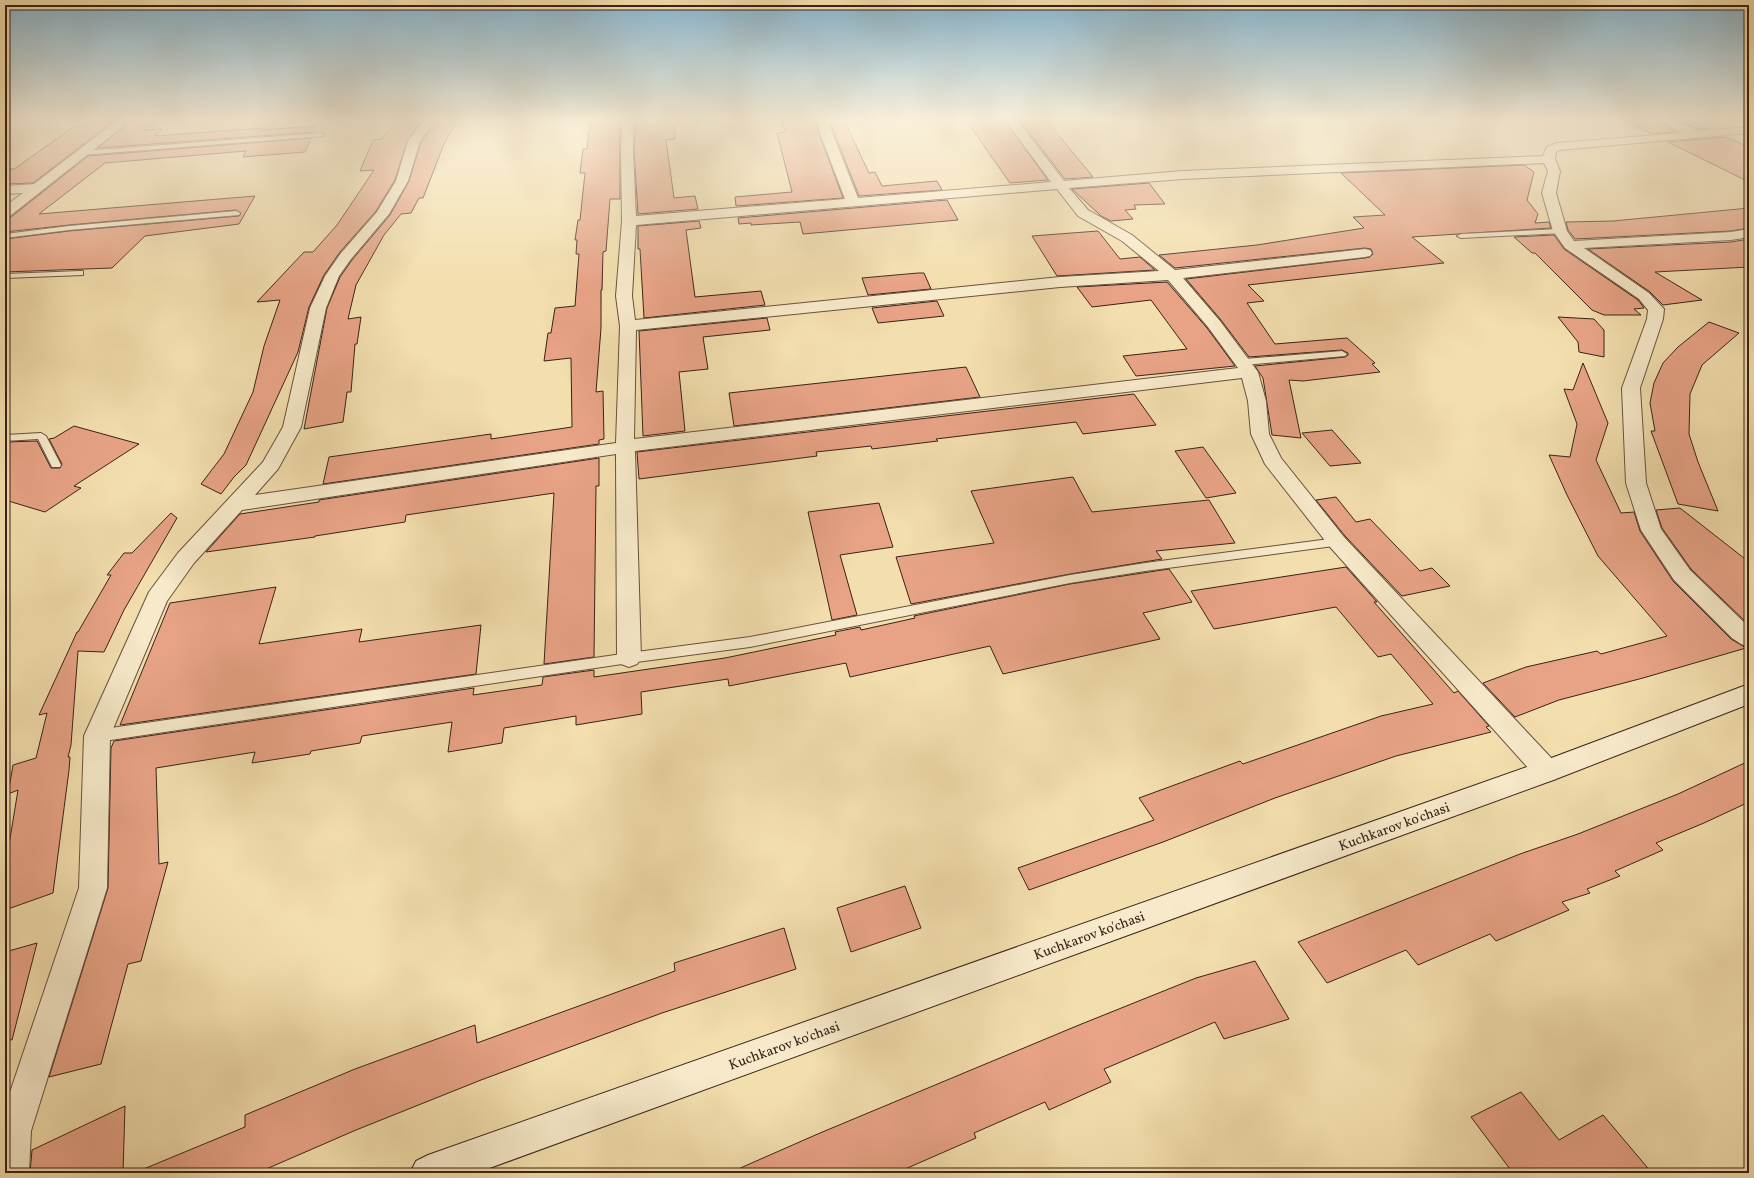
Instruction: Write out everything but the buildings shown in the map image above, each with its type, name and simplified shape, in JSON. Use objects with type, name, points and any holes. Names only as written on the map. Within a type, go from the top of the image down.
[{"type":"street","points":[[5,213],[54,175]]},
{"type":"street","points":[[11,1173],[14,1131],[93,888],[97,736],[156,598],[186,558],[271,465],[292,427],[318,308],[332,276],[346,256],[382,214],[402,181],[404,175]]},
{"type":"street","points":[[628,175],[629,221],[624,296],[628,326],[624,446],[629,658]]},
{"type":"street","points":[[842,175],[853,202]]},
{"type":"street","points":[[1052,175],[1083,213],[1128,238],[1172,275],[1214,324],[1247,367],[1257,401],[1260,434],[1272,460],[1337,542],[1547,771]]},
{"type":"street","points":[[629,221],[1059,184],[1191,175]]},
{"type":"street","points":[[1553,175],[1549,193],[1565,238],[1644,296],[1656,309],[1655,319],[1631,388],[1636,483],[1651,530],[1682,575],[1740,632],[1749,638]]},
{"type":"street","points":[[5,190],[37,188]]},
{"type":"street","points":[[1565,238],[1601,242],[1731,236],[1749,233]]},
{"type":"street","points":[[628,326],[1060,282],[1172,275],[1365,253]]},
{"type":"street","points":[[235,504],[570,456],[609,450],[624,446],[955,408],[1247,367]]},
{"type":"street","name":"Kuchkarov ko'chasi","points":[[428,1173],[1547,771],[1749,694]]},
{"type":"lane","points":[[5,236],[69,228],[236,214]]},
{"type":"lane","points":[[1461,236],[1565,238]]},
{"type":"lane","points":[[5,276],[80,273]]},
{"type":"lane","points":[[1247,367],[1342,354]]},
{"type":"lane","points":[[5,438],[41,436],[56,464]]},
{"type":"lane","points":[[97,736],[629,658],[750,642],[1070,579],[1145,567],[1337,542]]}]
